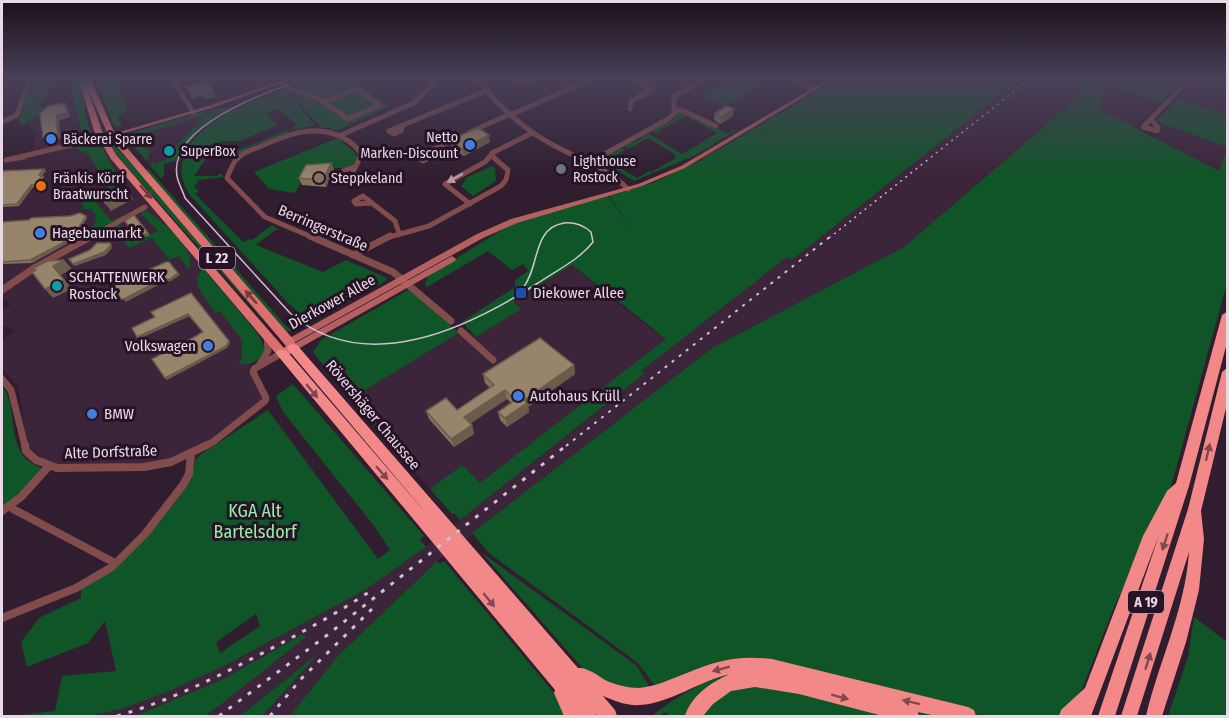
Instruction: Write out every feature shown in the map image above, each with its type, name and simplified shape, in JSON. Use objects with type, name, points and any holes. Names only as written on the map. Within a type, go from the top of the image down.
[{"type":"highway","name":"A 19","points":[[1107,717],[1182,486],[1227,315]]},
{"type":"highway","name":"Rövershäger Chaussee","points":[[288,348],[337,420],[437,526],[559,669],[609,717]]},
{"type":"highway","name":"A 19","points":[[1129,717],[1195,509],[1227,372]]},
{"type":"highway","points":[[1083,717],[1148,541],[1172,495],[1182,486]]},
{"type":"highway","points":[[1154,717],[1192,586],[1197,528],[1195,509]]},
{"type":"highway","points":[[559,669],[605,692],[631,699],[658,696],[723,667],[757,665],[789,670],[968,717]]},
{"type":"highway","name":"Rövershäger Chaussee","points":[[559,669],[588,717]]},
{"type":"highway","points":[[559,669],[573,717]]},
{"type":"highway","points":[[693,717],[714,692],[730,683],[750,679],[783,682],[911,717]]},
{"type":"highway","points":[[1067,717],[1084,698],[1092,694]]},
{"type":"main road","name":"Rövershäger Chaussee","points":[[92,112],[101,138],[114,157],[267,335],[288,348]]},
{"type":"main road","name":"Rövershäger Chaussee","points":[[102,112],[112,135],[288,348]]},
{"type":"main road","points":[[101,138],[193,112]]},
{"type":"main road","name":"Dierkower Allee","points":[[288,348],[406,282],[480,236],[528,217],[628,189],[692,163],[778,112]]},
{"type":"street","points":[[2,122],[17,115],[18,112]]},
{"type":"street","points":[[339,112],[351,119],[367,112]]},
{"type":"street","name":"Berringerstraße","points":[[395,112],[341,135],[320,132],[291,134],[239,157],[228,172],[227,178],[265,217],[385,268],[406,282]]},
{"type":"street","points":[[403,124],[434,112]]},
{"type":"street","points":[[432,150],[515,112]]},
{"type":"street","points":[[590,162],[670,118],[673,112]]},
{"type":"street","points":[[685,112],[716,126]]},
{"type":"street","points":[[1150,119],[1158,129],[1151,131],[1143,127],[1150,119],[1157,112]]},
{"type":"street","points":[[512,113],[532,133],[610,173],[628,189]]},
{"type":"street","points":[[470,204],[445,184],[485,162],[491,154],[532,133]]},
{"type":"street","points":[[341,135],[361,153],[356,166]]},
{"type":"street","points":[[4,161],[101,138]]},
{"type":"street","points":[[353,255],[399,233],[429,226],[501,186],[506,180],[507,168],[491,154]]},
{"type":"street","points":[[372,203],[395,221],[399,233]]},
{"type":"street","points":[[2,290],[27,272],[145,207]]},
{"type":"street","points":[[406,282],[451,321]]},
{"type":"street","points":[[461,331],[493,360]]},
{"type":"street","points":[[258,366],[268,351],[267,335]]},
{"type":"street","points":[[258,366],[288,348]]},
{"type":"street","name":"Alte Dorfstraße","points":[[2,379],[11,390],[26,451],[36,460],[50,466],[70,468],[150,466],[171,462],[213,442],[265,400],[253,372],[258,366]]},
{"type":"street","points":[[2,618],[77,587],[115,563],[139,539],[183,484],[189,474],[191,454]]},
{"type":"street","points":[[2,511],[50,466]]},
{"type":"street","points":[[11,505],[13,509],[115,563]]},
{"type":"shaded area","points":[[43,112],[78,112],[83,135],[89,134],[101,146],[258,334],[255,362],[251,363],[248,371],[259,391],[260,401],[206,444],[173,458],[141,464],[68,465],[53,463],[41,458],[29,446],[24,433],[23,413],[17,385],[2,369],[2,340],[15,330],[2,325],[2,311],[11,304],[2,298],[2,160],[32,152],[36,135],[29,120]]},
{"type":"shaded area","points":[[203,112],[230,112],[199,135],[182,160],[164,164],[164,176],[161,178],[126,138],[131,133]]},
{"type":"shaded area","points":[[979,112],[1061,112],[904,247],[712,348],[437,561],[338,656],[290,716],[262,716],[318,654],[240,716],[206,716],[217,709],[224,679],[135,716],[91,716],[121,709],[222,667],[365,590],[426,547],[643,375],[640,371],[787,257],[792,260]]},
{"type":"shaded area","points":[[1104,112],[1151,112],[1135,127]]},
{"type":"shaded area","points":[[1156,121],[1227,147],[1219,172],[1156,138],[1163,131]]},
{"type":"shaded area","points":[[572,265],[613,300],[667,340],[480,483],[462,465],[430,489],[373,424],[373,415],[357,395],[466,329],[476,337],[521,308],[513,301]]},
{"type":"green space","points":[[22,112],[43,112],[24,125],[18,122]]},
{"type":"green space","points":[[77,112],[85,112],[91,132],[88,137],[79,140],[82,134]]},
{"type":"green space","points":[[108,112],[125,112],[118,117],[122,127],[115,127]]},
{"type":"green space","points":[[207,112],[205,115],[139,135],[141,145],[151,150],[147,161],[126,138],[128,134]]},
{"type":"green space","points":[[212,112],[224,112],[199,129],[186,143],[176,160],[164,164],[164,176],[161,178],[150,166],[152,161],[155,164],[168,158],[167,155],[199,123],[199,120]]},
{"type":"green space","points":[[232,112],[272,112],[266,114],[278,125],[240,141],[221,141],[216,149],[241,149],[287,130],[290,133],[250,147],[239,155],[210,153],[194,176],[217,176],[221,173],[224,177],[199,180],[194,187],[199,191],[195,194],[243,242],[252,240],[272,225],[279,230],[275,230],[256,245],[323,272],[346,260],[387,278],[384,282],[310,323],[287,302],[190,195],[182,175],[184,157],[193,141],[208,126]]},
{"type":"green space","points":[[281,112],[303,112],[315,125],[296,130],[293,127],[297,125]]},
{"type":"green space","points":[[307,112],[378,112],[338,130],[322,128]]},
{"type":"green space","points":[[676,112],[681,112],[727,133],[738,129],[694,156],[634,181],[598,159],[622,148],[625,150],[607,160],[637,178],[676,158],[674,156],[676,155],[648,138],[628,149],[624,145],[629,142],[632,143],[648,133],[682,154],[717,133],[686,116],[657,132],[657,135],[651,131],[674,120]]},
{"type":"green space","points":[[782,112],[979,112],[792,260],[787,257],[641,371],[644,374],[460,520],[430,489],[462,465],[480,483],[666,339],[572,265],[513,301],[521,309],[476,337],[462,322],[515,287],[515,280],[528,271],[523,264],[512,270],[488,251],[427,287],[425,284],[428,276],[513,223],[607,195],[634,231],[609,196],[655,182],[699,161]]},
{"type":"green space","points":[[1061,112],[1104,112],[1219,171],[1227,148],[1227,283],[1169,494],[1114,607],[1081,692],[1060,716],[983,716],[796,668],[761,662],[647,695],[592,679],[481,552],[637,666],[651,689],[655,686],[638,663],[489,553],[472,533],[712,348],[904,247]]},
{"type":"green space","points":[[1165,112],[1217,112],[1227,115],[1227,147],[1156,121]]},
{"type":"green space","points":[[338,138],[354,152],[358,151],[355,153],[355,156],[359,155],[356,162],[345,168],[309,168],[295,193],[269,189],[254,172]]},
{"type":"green space","points":[[112,143],[277,335],[120,159],[109,144]]},
{"type":"green space","points":[[97,144],[102,148],[116,172],[115,177],[106,181],[88,154],[74,148],[70,150],[70,148]]},
{"type":"green space","points":[[492,166],[495,169],[496,181],[473,196],[461,186],[465,178]]},
{"type":"green space","points":[[148,168],[286,326],[298,333],[285,330],[147,172]]},
{"type":"green space","points":[[116,184],[123,185],[93,198],[111,221],[137,209],[136,207],[141,208],[78,242],[82,234],[88,234],[97,219],[94,219],[96,215],[91,209],[82,209],[85,205],[81,205],[87,195]]},
{"type":"green space","points":[[144,209],[168,227],[183,244],[188,253],[189,270],[179,256],[169,260],[152,238],[129,248],[115,230],[116,225],[121,225],[123,233],[126,232],[133,242],[158,231],[141,214]]},
{"type":"green space","points":[[203,268],[258,334],[266,351],[254,362],[238,363],[242,359],[242,340],[220,311],[215,313],[198,287],[199,275]]},
{"type":"green space","points":[[408,290],[459,333],[357,395],[373,415],[373,424],[361,413],[313,352],[321,340]]},
{"type":"green space","name":"KGA Alt Bartelsdorf","points":[[293,384],[424,536],[420,539],[426,547],[365,590],[222,667],[164,693],[121,709],[91,716],[13,716],[55,711],[62,676],[116,671],[105,621],[88,643],[27,667],[21,642],[39,618],[81,598],[81,589],[130,548],[167,512],[181,494],[191,476],[195,460],[200,455],[268,410],[378,559],[390,550],[375,527],[283,412],[276,396]],"holes":[[[256,614],[260,626],[220,653],[216,642]]]},
{"type":"green space","points":[[2,385],[10,402],[16,441],[20,450],[27,460],[46,470],[2,511]]},
{"type":"green space","points":[[437,561],[440,564],[444,561],[559,699],[569,716],[290,716],[338,656]]},
{"type":"green space","points":[[1194,617],[1227,642],[1227,716],[1168,716],[1188,657]]},
{"type":"green space","points":[[303,634],[306,637],[206,716],[135,716],[224,679]]},
{"type":"green space","points":[[320,652],[262,716],[240,716]]},
{"type":"green space","points":[[733,673],[782,675],[939,716],[926,716],[784,679],[759,675],[690,713],[689,716],[669,716],[666,712],[662,714],[664,716],[652,716],[690,690]]},
{"type":"green space","points":[[780,686],[897,716],[698,716],[715,697],[724,692],[744,687]]},
{"type":"building","points":[[42,112],[67,113],[57,115],[58,134],[43,137],[40,114]]},
{"type":"building","points":[[718,112],[730,112],[721,117],[715,113]]},
{"type":"building","points":[[478,128],[489,135],[462,149],[451,141],[453,140],[451,139]]},
{"type":"building","points":[[331,163],[323,180],[299,178],[306,165]]},
{"type":"building","points":[[44,169],[39,175],[42,175],[39,180],[35,185],[31,185],[17,204],[2,205],[2,171]]},
{"type":"building","points":[[124,188],[128,192],[106,204],[98,193],[108,190],[111,193]]},
{"type":"building","name":"Hagebaumarkt","points":[[80,213],[86,216],[72,238],[30,260],[2,262],[2,222],[70,216]]},
{"type":"building","points":[[134,215],[148,233],[134,239],[126,229],[130,228],[125,221]]},
{"type":"building","points":[[97,243],[110,243],[111,245],[104,252],[73,264],[69,259],[90,250]]},
{"type":"building","points":[[64,260],[53,266],[64,280],[45,289],[32,272],[36,270],[34,268],[47,261]]},
{"type":"building","points":[[169,262],[178,273],[170,279],[160,280],[121,299],[113,286]]},
{"type":"building","points":[[191,293],[229,341],[226,346],[165,378],[152,359],[203,332],[188,314],[137,337],[132,328],[155,317],[151,312]]},
{"type":"building","name":"Autohaus Krüll","points":[[540,338],[574,365],[524,400],[527,403],[505,418],[498,412],[515,400],[505,390],[464,417],[472,425],[451,439],[426,411],[446,398],[457,410],[494,385],[483,374]]},
{"type":"tram line","points":[[228,112],[204,126],[188,141],[178,158],[177,176],[185,198],[290,313],[319,332],[351,342],[383,344],[416,339],[449,329],[510,300],[574,259],[593,242],[591,232],[579,224],[568,223],[554,226],[546,232],[523,288]]},
{"type":"railway","points":[[829,238],[989,112]]},
{"type":"railway","points":[[566,446],[831,236]]},
{"type":"railway","points":[[219,716],[326,636],[567,445]]},
{"type":"railway","points":[[117,716],[171,697],[223,674],[314,625],[369,592]]},
{"type":"railway","points":[[270,716],[301,679],[373,608]]},
{"type":"place","name":"Bäckerei Sparre","points":[[51,139]]},
{"type":"place","name":"Netto Marken-Discount","points":[[470,145]]},
{"type":"place","name":"SuperBox","points":[[169,151]]},
{"type":"place","name":"Lighthouse Rostock","points":[[561,169]]},
{"type":"place","name":"Steppkeland","points":[[319,178]]},
{"type":"place","name":"Fränkis Körri Braatwurscht","points":[[41,186]]},
{"type":"place","name":"Hagebaumarkt","points":[[40,233]]},
{"type":"place","name":"SCHATTENWERK Rostock","points":[[57,286]]},
{"type":"place","name":"Diekower Allee","points":[[521,293]]},
{"type":"place","name":"Volkswagen","points":[[208,346]]},
{"type":"place","name":"Autohaus Krüll","points":[[518,396]]},
{"type":"place","name":"BMW","points":[[92,414]]}]
